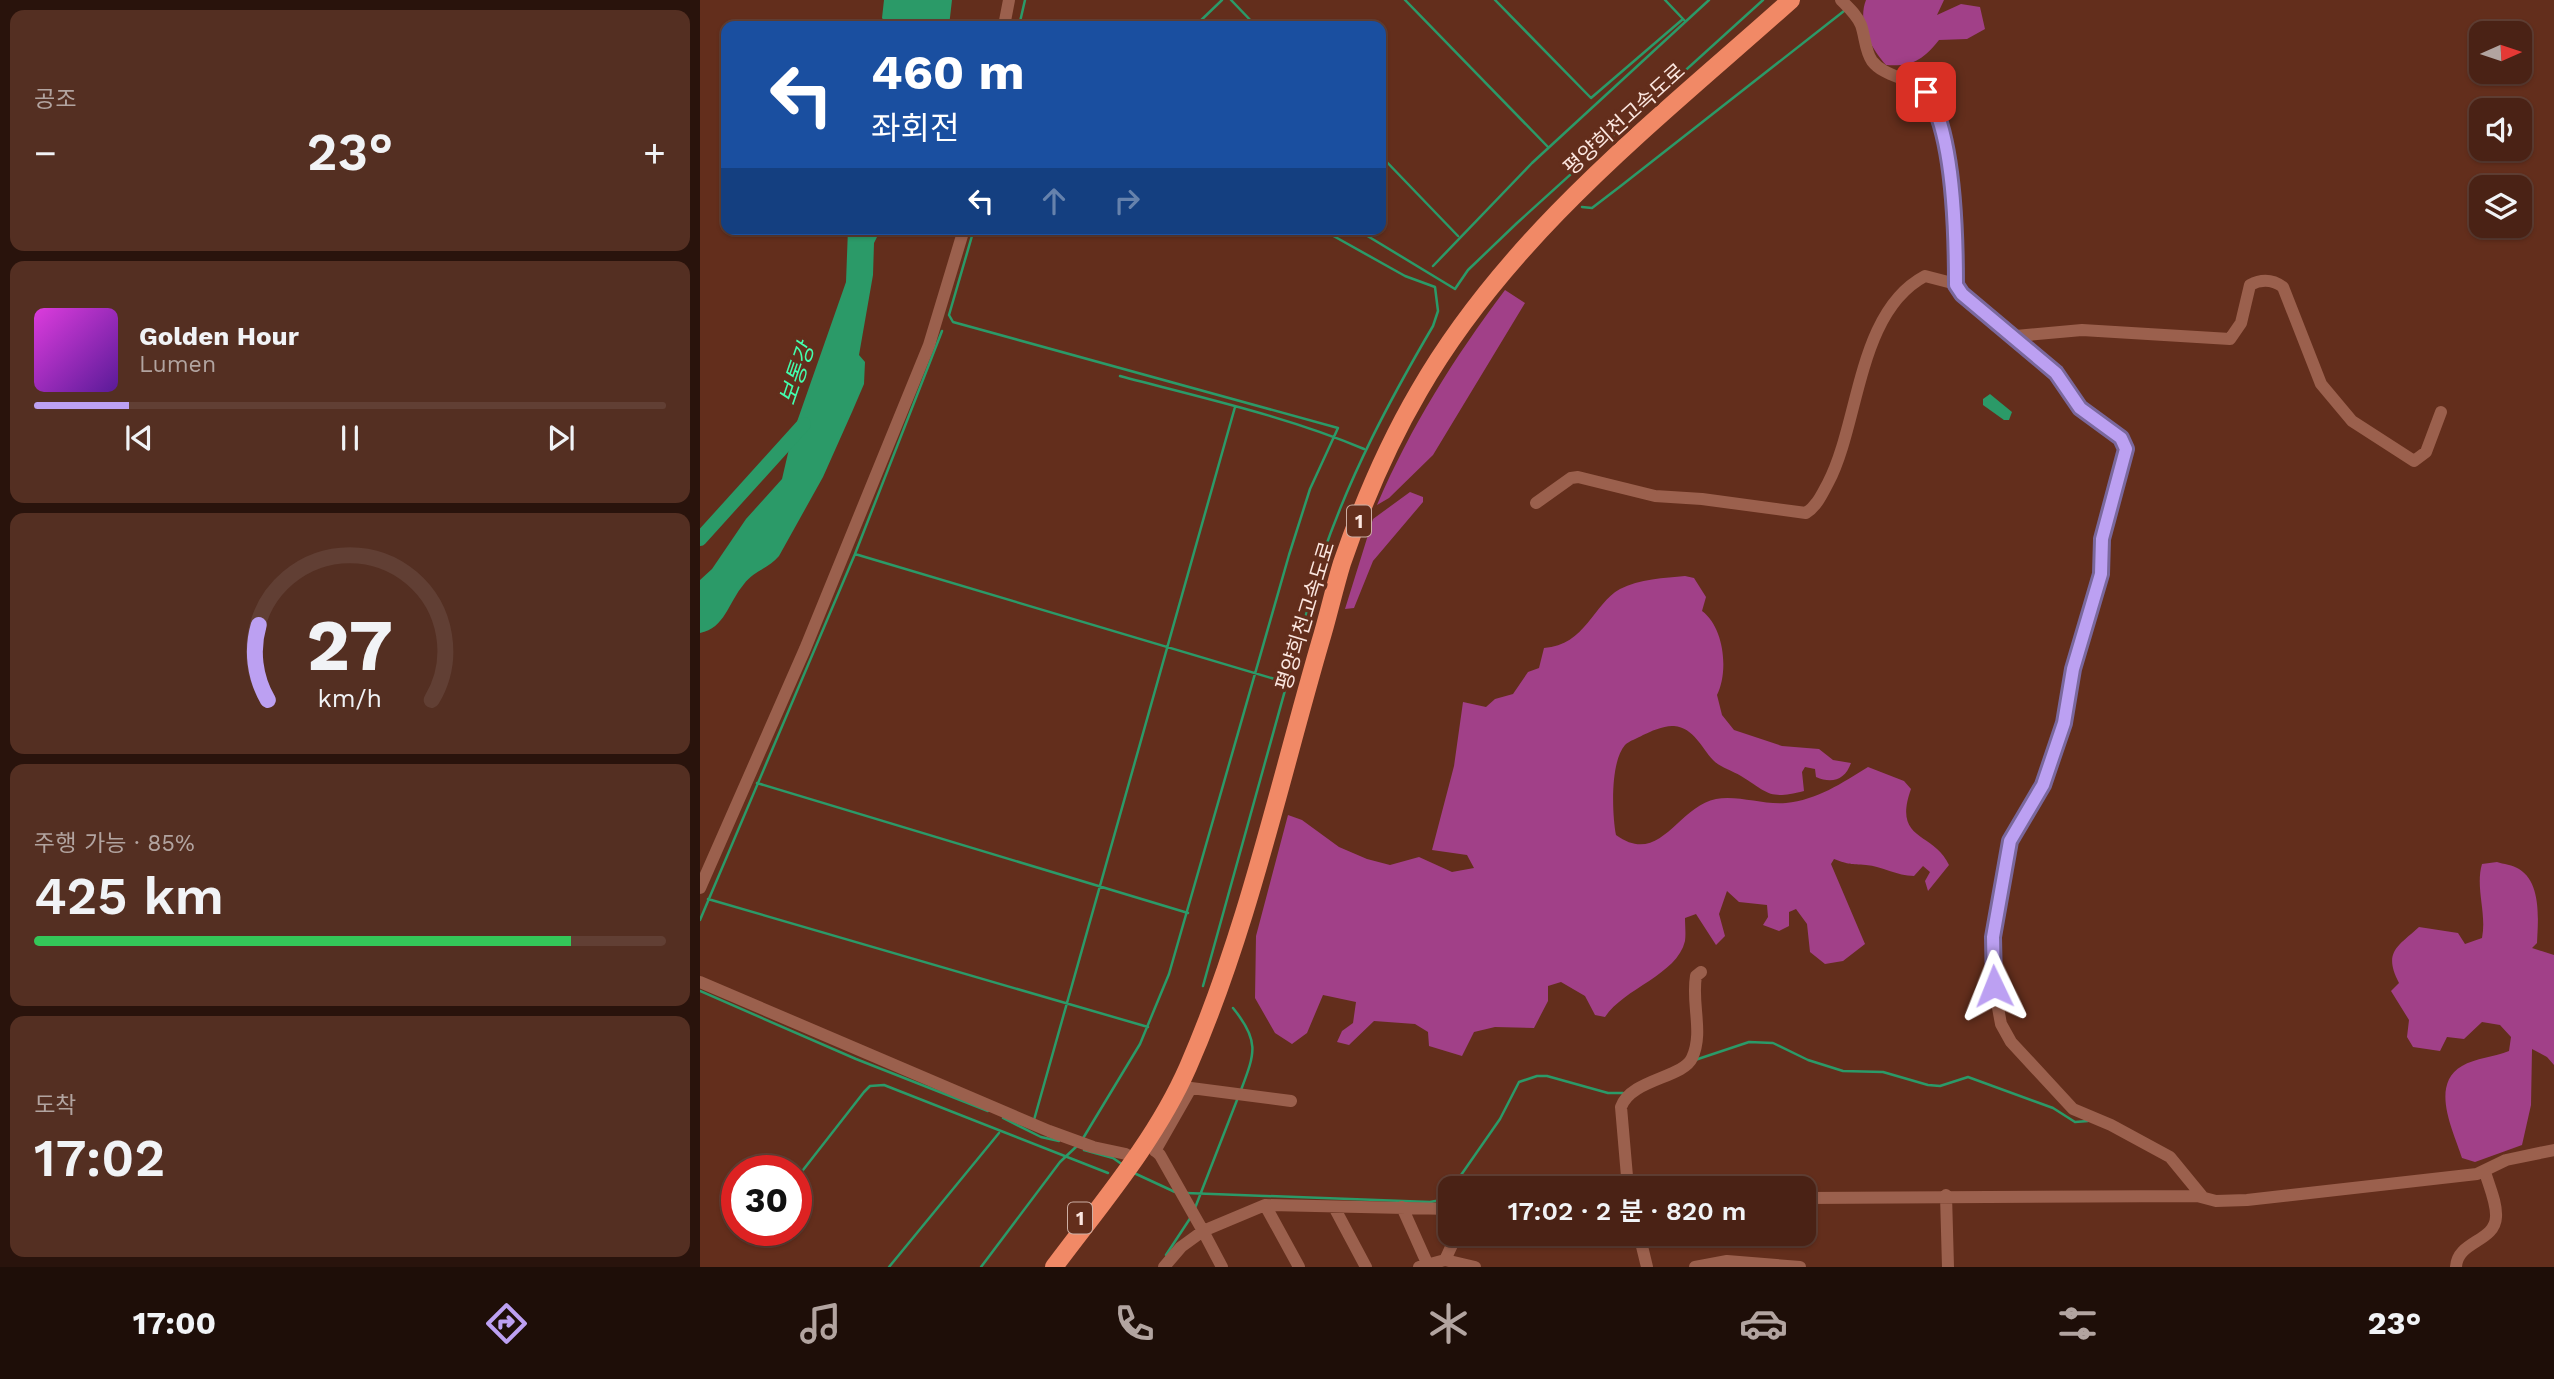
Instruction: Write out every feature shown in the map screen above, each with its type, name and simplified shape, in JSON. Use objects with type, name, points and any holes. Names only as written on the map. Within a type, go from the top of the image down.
[{"type":"highway","name":"평양희천고속도로","points":[[1054,1267],[1124,1163],[1157,1108],[1176,1071],[1220,963],[1340,538],[1375,453],[1410,389],[1456,315],[1499,260],[1588,172],[1778,0]]},
{"type":"highway","name":"평양희천고속도로","points":[[1042,1267],[1124,1163],[1150,1146],[1187,1070],[1230,960],[1342,564],[1385,457],[1417,393],[1452,336],[1511,258],[1564,204],[1791,0]]},
{"type":"street","points":[[1005,21],[1009,0]]},
{"type":"street","points":[[1841,0],[1860,23],[1871,59],[1880,69],[1906,78],[1926,92],[1940,116],[1951,191],[1956,285],[1962,294],[2056,373],[2080,408],[2121,438],[2126,449],[2102,539],[2101,574],[2073,669],[2064,723],[2043,785],[2010,841],[1993,937],[1997,1007],[2011,1042],[2073,1109],[2111,1125],[2170,1157],[2202,1196]]},
{"type":"street","points":[[700,888],[805,649],[929,345],[962,235]]},
{"type":"street","points":[[1536,503],[1578,477],[1655,496],[1702,499],[1806,513],[1820,498],[1839,460],[1870,352],[1887,312],[1916,281],[1925,276],[1956,285]]},
{"type":"street","points":[[2012,336],[2082,330],[2230,339],[2241,323],[2250,285],[2264,280],[2276,282],[2283,287],[2320,384],[2352,421],[2414,461],[2426,453],[2441,412]]},
{"type":"street","points":[[1627,1176],[1621,1107],[1631,1094],[1656,1078],[1687,1066],[1692,1058],[1699,1032],[1694,987],[1696,976],[1701,972]]},
{"type":"street","points":[[700,982],[1124,1163]]},
{"type":"street","points":[[1222,1267],[1180,1192],[1150,1146],[1191,1088],[1292,1101]]},
{"type":"street","points":[[1816,1198],[1946,1195],[2202,1196],[2216,1201],[2247,1200],[2485,1172],[2506,1160],[2554,1150]]},
{"type":"street","points":[[2456,1267],[2462,1252],[2486,1235],[2495,1224],[2496,1210],[2485,1172]]},
{"type":"street","points":[[1946,1195],[1948,1267]]},
{"type":"street","points":[[1265,1205],[1299,1267]]},
{"type":"street","points":[[1164,1267],[1181,1247],[1203,1231],[1265,1205],[1438,1209]]},
{"type":"street","points":[[1334,1207],[1366,1267]]},
{"type":"street","points":[[1402,1208],[1423,1265],[1445,1260],[1475,1267]]},
{"type":"street","points":[[1445,1260],[1451,1246]]},
{"type":"street","points":[[1642,1246],[1647,1267]]},
{"type":"street","points":[[1695,1267],[1727,1261],[1800,1267]]},
{"type":"shaded area","points":[[884,0],[952,0],[950,21],[884,21],[882,18]]},
{"type":"shaded area","points":[[1866,0],[1944,0],[1937,15],[1961,4],[1980,7],[1985,29],[1967,39],[1939,40],[1928,53],[1916,61],[1903,65],[1886,65],[1875,51],[1864,26]]},
{"type":"shaded area","points":[[848,235],[878,235],[874,243],[873,275],[859,355],[865,362],[864,384],[823,477],[779,556],[748,580],[715,626],[700,633],[700,580],[712,569],[746,519],[782,479],[792,436],[846,282]]},
{"type":"shaded area","points":[[1505,290],[1525,303],[1433,455],[1389,498],[1377,505],[1404,448],[1435,393]]},
{"type":"shaded area","points":[[1990,394],[2012,412],[2009,420],[2004,420],[1983,405],[1983,399]]},
{"type":"shaded area","points":[[1410,492],[1423,497],[1423,502],[1373,561],[1354,608],[1345,609],[1373,519]]},
{"type":"shaded area","points":[[1685,576],[1694,578],[1706,597],[1702,611],[1720,638],[1723,674],[1717,695],[1722,715],[1734,730],[1782,746],[1819,749],[1833,760],[1851,763],[1842,777],[1833,780],[1816,777],[1815,769],[1805,767],[1802,772],[1804,791],[1776,795],[1764,791],[1716,763],[1687,730],[1666,726],[1629,742],[1620,753],[1613,789],[1616,835],[1631,843],[1645,844],[1657,840],[1702,804],[1716,799],[1733,798],[1777,803],[1797,801],[1829,790],[1868,767],[1904,781],[1911,789],[1907,818],[1911,827],[1942,854],[1949,865],[1928,891],[1925,881],[1930,872],[1923,866],[1914,876],[1908,876],[1834,859],[1831,864],[1865,944],[1843,961],[1825,964],[1810,952],[1807,924],[1796,909],[1789,912],[1789,926],[1779,931],[1763,925],[1768,917],[1767,905],[1739,902],[1727,891],[1719,914],[1725,936],[1716,945],[1696,914],[1685,918],[1685,941],[1672,963],[1624,998],[1605,1017],[1595,1015],[1585,996],[1561,982],[1548,986],[1548,1001],[1534,1028],[1495,1027],[1474,1032],[1462,1056],[1429,1046],[1428,1032],[1415,1024],[1374,1021],[1349,1045],[1337,1042],[1342,1031],[1353,1023],[1356,1002],[1323,995],[1307,1033],[1292,1044],[1275,1033],[1255,998],[1256,936],[1288,815],[1302,820],[1339,847],[1367,859],[1390,865],[1419,857],[1452,872],[1474,868],[1467,855],[1432,850],[1454,766],[1463,702],[1486,707],[1495,699],[1513,694],[1528,672],[1539,668],[1544,648],[1570,640],[1620,589],[1644,581]]},
{"type":"shaded area","points":[[2497,862],[2519,869],[2532,883],[2538,914],[2537,943],[2532,948],[2554,955],[2554,1065],[2547,1057],[2532,1049],[2531,1105],[2522,1145],[2475,1162],[2462,1158],[2447,1109],[2447,1085],[2452,1074],[2462,1066],[2509,1051],[2511,1037],[2500,1025],[2482,1022],[2464,1039],[2447,1037],[2440,1051],[2413,1047],[2407,1037],[2409,1020],[2391,991],[2399,983],[2394,973],[2392,957],[2399,945],[2419,927],[2458,933],[2465,944],[2482,938],[2480,873],[2482,864]]},
{"type":"waterway","points":[[1020,21],[1025,0]]},
{"type":"waterway","points":[[1200,21],[1222,0]]},
{"type":"waterway","points":[[1231,0],[1251,21]]},
{"type":"waterway","points":[[1405,0],[1548,147]]},
{"type":"waterway","points":[[1495,0],[1591,98],[1683,19]]},
{"type":"waterway","points":[[1665,0],[1684,20]]},
{"type":"waterway","points":[[1433,266],[1532,163],[1709,0]]},
{"type":"waterway","points":[[1366,235],[1455,289],[1468,270],[1517,223],[1763,0]]},
{"type":"waterway","points":[[1582,207],[1592,208],[1844,11]]},
{"type":"waterway","points":[[1386,161],[1458,236]]},
{"type":"waterway","points":[[972,235],[949,315],[953,322],[1338,428],[1310,489],[1289,555],[1169,974],[1140,1044],[1082,1140]]},
{"type":"waterway","points":[[1203,986],[1322,557],[1358,468],[1386,410],[1433,326],[1438,311],[1435,287],[1405,276],[1332,235]]},
{"type":"waterway","points":[[700,920],[855,554],[942,331]]},
{"type":"waterway","points":[[1120,376],[1274,417],[1364,449]]},
{"type":"waterway","points":[[1034,1120],[1235,407]]},
{"type":"waterway","name":"보통강","points":[[700,539],[804,424]]},
{"type":"waterway","points":[[855,554],[1288,683]]},
{"type":"waterway","points":[[757,783],[1188,913]]},
{"type":"waterway","points":[[708,899],[1148,1027]]},
{"type":"waterway","points":[[700,991],[856,1059],[988,1111]]},
{"type":"waterway","points":[[1233,1008],[1248,1030],[1252,1048],[1241,1090]]},
{"type":"waterway","points":[[1695,1060],[1749,1042],[1773,1043],[1808,1060],[1843,1071],[1883,1072],[1940,1086],[1968,1077],[2053,1108],[2075,1122],[2088,1121]]},
{"type":"waterway","points":[[1460,1176],[1500,1119],[1519,1082],[1547,1076],[1608,1093],[1623,1093]]},
{"type":"waterway","points":[[812,1159],[864,1092],[870,1086],[884,1085],[1108,1173]]},
{"type":"waterway","points":[[1195,1208],[1237,1100]]},
{"type":"waterway","points":[[1003,1118],[1041,1137],[1059,1141]]},
{"type":"waterway","points":[[889,1267],[999,1133]]},
{"type":"waterway","points":[[981,1267],[1060,1162],[1078,1145]]},
{"type":"waterway","points":[[1084,1150],[1113,1158],[1123,1165]]},
{"type":"waterway","points":[[1134,1173],[1175,1192]]},
{"type":"waterway","points":[[1186,1193],[1438,1201]]},
{"type":"waterway","points":[[1166,1255],[1191,1217]]},
{"type":"route","points":[[1926,92],[1940,116],[1951,191],[1956,285],[1962,294],[1990,316],[2016,342],[2056,373],[2080,408],[2108,427],[2126,444],[2125,461],[2102,539],[2101,574],[2073,669],[2064,723],[2043,785],[2025,811],[2010,841],[2007,873],[1993,937],[1994,986]]}]
